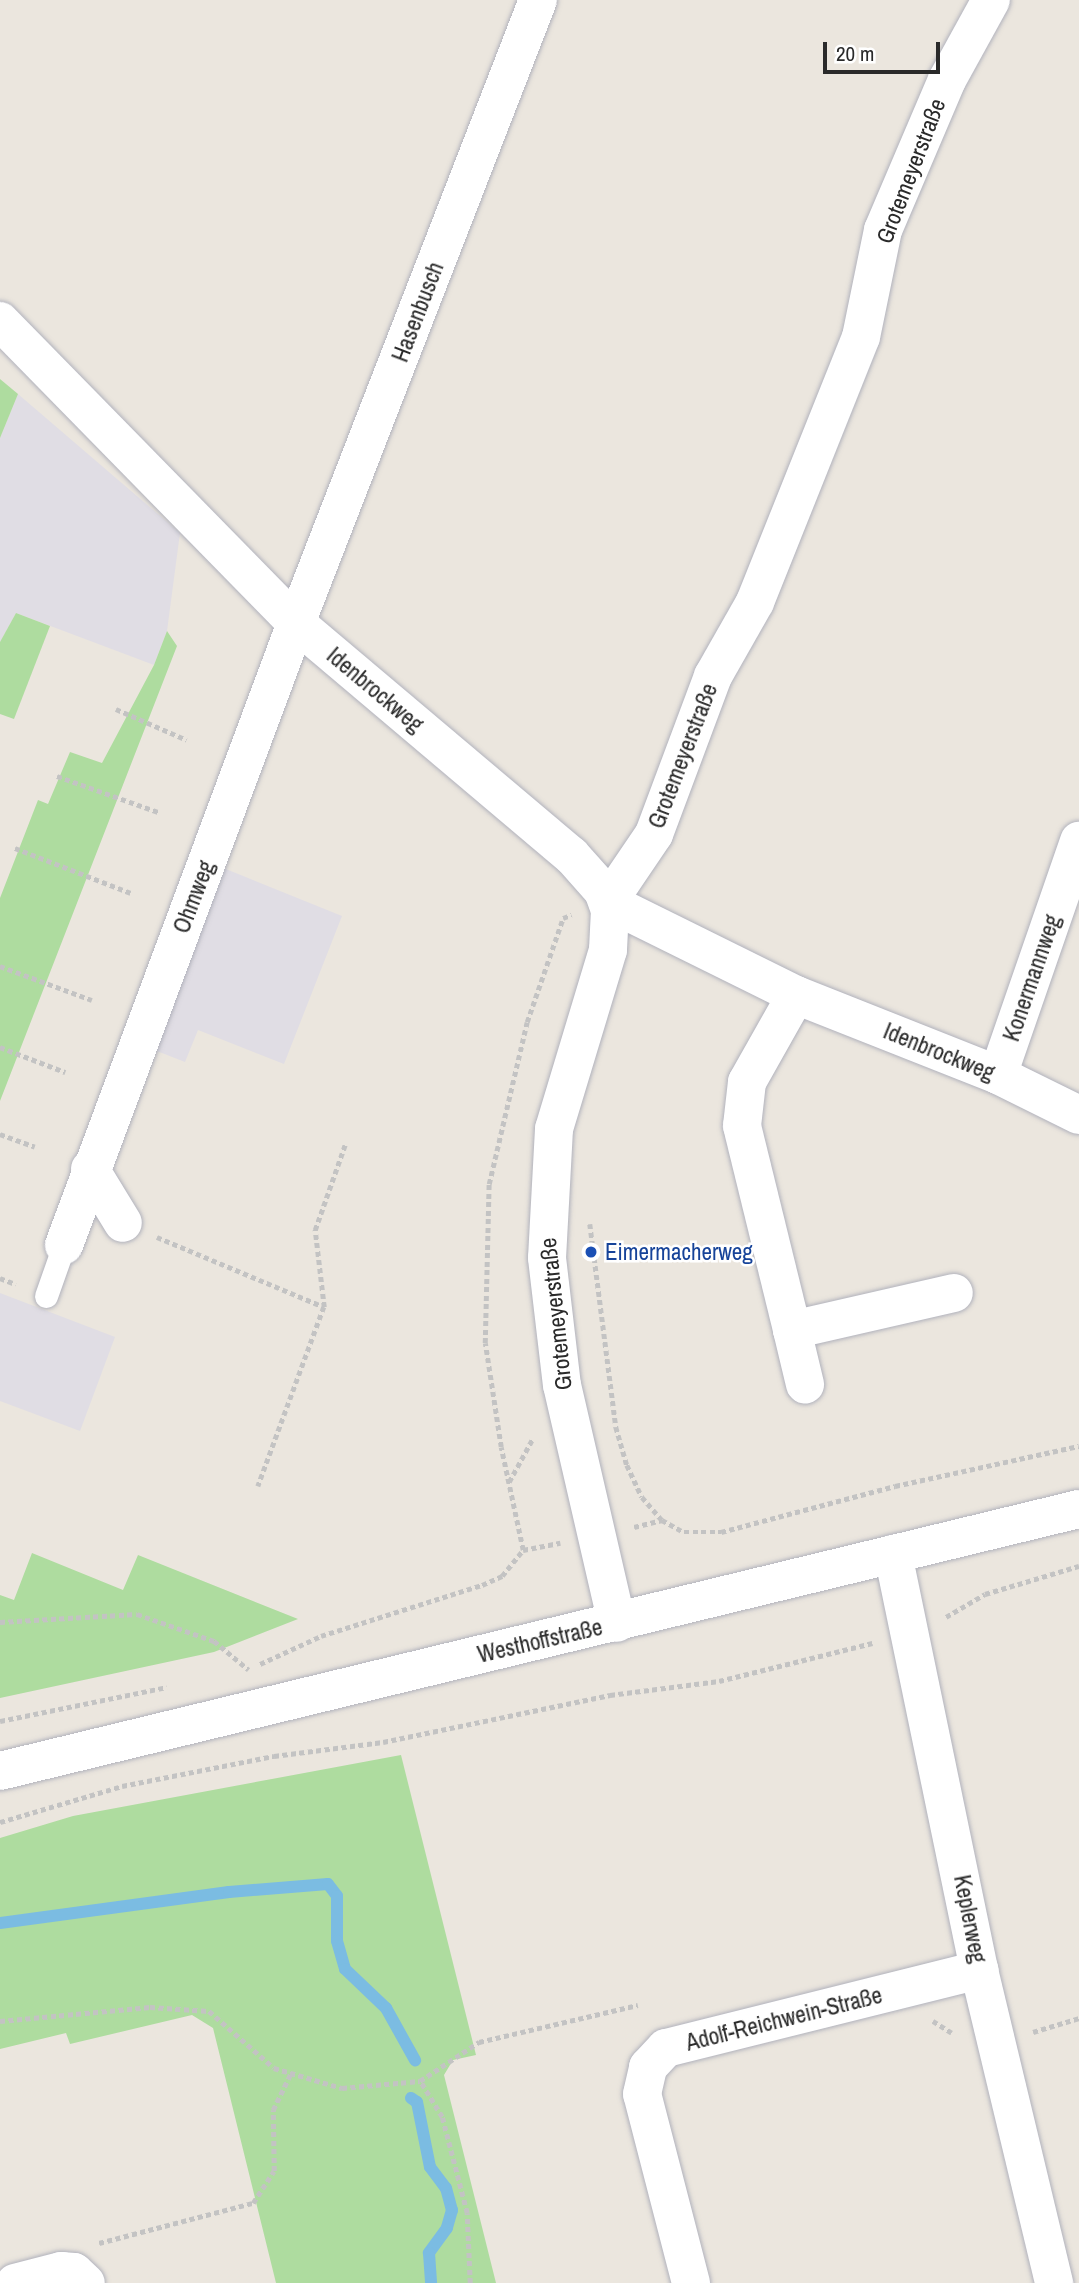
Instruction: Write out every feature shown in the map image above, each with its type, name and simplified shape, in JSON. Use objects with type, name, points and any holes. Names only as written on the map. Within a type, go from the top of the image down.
[{"type":"street","name":"Hasenbusch","points":[[296,624],[538,0]]},
{"type":"street","name":"Grotemeyerstraße","points":[[617,1623],[562,1385],[547,1258],[551,1152],[574,1056],[608,950],[608,902],[654,834],[713,676],[755,602],[861,337],[883,230],[947,79],[991,0]]},
{"type":"street","name":"Idenbrockweg","points":[[0,321],[296,624],[571,855],[597,881],[608,902],[796,995],[998,1075],[1079,1115]]},
{"type":"street","name":"Ohmweg","points":[[64,1245],[90,1169],[296,624]]},
{"type":"street","name":"Konermannweg","points":[[998,1075],[1079,841]]},
{"type":"street","points":[[796,995],[747,1082],[742,1126],[805,1384]]},
{"type":"street","points":[[90,1169],[124,1223]]},
{"type":"street","points":[[792,1330],[954,1293]]},
{"type":"street","name":"Westhoffstraße","points":[[0,1771],[617,1623],[1079,1508]]},
{"type":"street","name":"Keplerweg","points":[[893,1553],[979,1970],[1054,2283]]},
{"type":"street","name":"Adolf-Reichwein-Straße","points":[[691,2283],[642,2094],[648,2067],[666,2048],[979,1970]]},
{"type":"street","points":[[15,2283],[80,2278]]},
{"type":"lane","name":"Ohmweg","points":[[46,1296],[64,1245]]},
{"type":"path","points":[[116,709],[187,740]]},
{"type":"path","points":[[57,776],[161,813]]},
{"type":"path","points":[[15,848],[131,893]]},
{"type":"path","points":[[0,966],[92,1000]]},
{"type":"path","points":[[0,1047],[65,1072]]},
{"type":"path","points":[[0,1134],[35,1147]]},
{"type":"path","points":[[258,1486],[324,1307],[316,1230],[345,1145]]},
{"type":"path","points":[[588,1220],[616,1427],[627,1465],[642,1497],[662,1520],[684,1532],[721,1532],[895,1486],[1079,1446]]},
{"type":"path","points":[[124,1223],[324,1307]]},
{"type":"path","points":[[236,1672],[249,1670],[321,1636],[482,1585],[502,1576],[523,1550],[509,1483]]},
{"type":"path","points":[[0,1822],[122,1786],[274,1756],[383,1742],[610,1695],[719,1681],[910,1632],[985,1594],[1079,1566]]},
{"type":"path","points":[[0,1622],[137,1614],[214,1641],[249,1670]]},
{"type":"path","points":[[0,1721],[170,1686]]},
{"type":"path","points":[[887,1993],[998,2053],[1079,2018]]},
{"type":"path","points":[[0,2021],[150,2007],[209,2011],[274,2068],[342,2088],[420,2081],[480,2042],[638,2005]]},
{"type":"path","points":[[80,2278],[93,2245],[253,2203],[274,2171],[273,2110],[291,2073]]},
{"type":"path","points":[[420,2081],[442,2117],[467,2213],[470,2283]]},
{"type":"shaded area","points":[[18,394],[180,533],[167,631],[154,665],[16,613],[0,642],[0,438]]},
{"type":"shaded area","points":[[216,865],[342,916],[284,1064],[198,1030],[185,1062],[144,1046]]},
{"type":"shaded area","points":[[0,1293],[115,1337],[80,1431],[0,1401]]},
{"type":"green space","points":[[0,379],[18,394],[0,438]]},
{"type":"green space","points":[[16,613],[50,626],[14,719],[0,714],[0,642]]},
{"type":"green space","points":[[167,631],[177,646],[0,1101],[0,898],[38,800],[48,804],[70,752],[102,763],[154,665]]},
{"type":"green space","points":[[32,1553],[123,1590],[138,1555],[298,1619],[214,1652],[0,1698],[0,1595],[14,1600]]},
{"type":"green space","points":[[401,1755],[476,2055],[453,2060],[444,2075],[496,2283],[276,2283],[213,2028],[192,2015],[70,2044],[66,2033],[0,2049],[0,1838],[73,1816]]},
{"type":"waterway","points":[[0,1923],[229,1892],[328,1884],[337,1896],[337,1941],[345,1969],[386,2008],[415,2060]]},
{"type":"waterway","points":[[411,2098],[417,2102],[430,2167],[446,2188],[452,2210],[447,2228],[429,2253],[431,2283]]},
{"type":"place","name":"Eimermacherweg","points":[[591,1252]]}]
